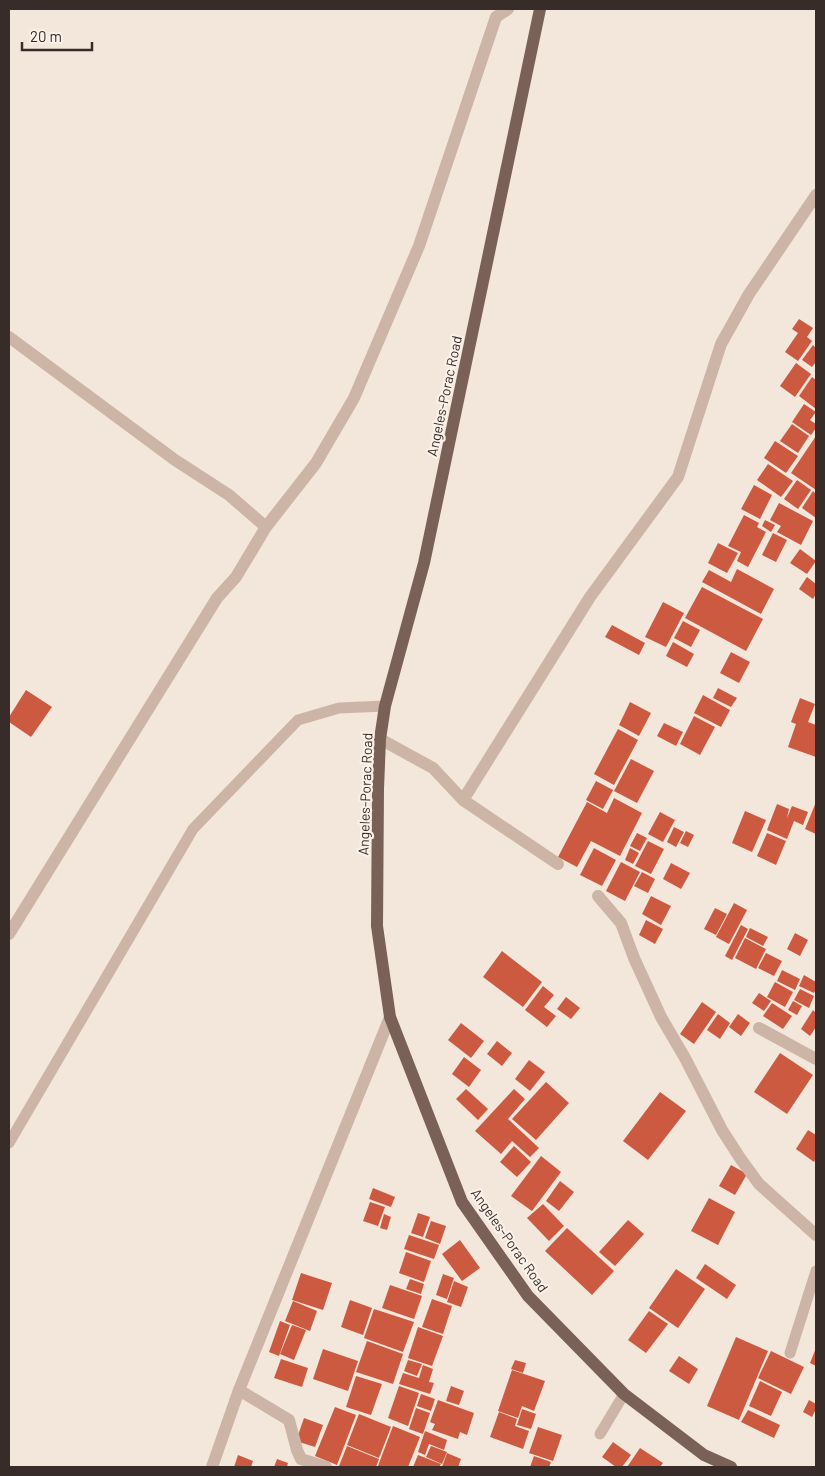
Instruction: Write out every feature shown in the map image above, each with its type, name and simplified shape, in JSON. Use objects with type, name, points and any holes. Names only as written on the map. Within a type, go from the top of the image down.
[{"type":"main road","name":"Angeles-Porac Road","points":[[540,9],[424,563],[385,706],[380,739],[378,789],[377,926],[390,1017],[462,1202],[528,1296],[624,1394],[704,1454],[731,1467]]},
{"type":"street","points":[[9,934],[217,598],[236,577],[266,527],[316,463],[354,398],[418,246],[496,17],[508,9]]},
{"type":"street","points":[[463,800],[590,597],[678,477],[721,344],[749,294],[816,195]]},
{"type":"street","points":[[9,337],[175,460],[229,495],[266,527]]},
{"type":"street","points":[[380,739],[433,768],[463,800],[558,864]]},
{"type":"street","points":[[598,896],[621,923],[634,958],[661,1017],[685,1058],[722,1130],[740,1158],[759,1184],[816,1235]]},
{"type":"street","points":[[212,1467],[240,1390],[390,1017]]},
{"type":"street","points":[[758,1028],[816,1058]]},
{"type":"street","points":[[240,1390],[289,1420],[297,1450],[302,1459],[326,1467]]},
{"type":"lane","points":[[9,1143],[193,829],[298,720],[339,708],[385,706]]},
{"type":"lane","points":[[790,1353],[816,1271]]},
{"type":"lane","points":[[600,1434],[624,1394]]},
{"type":"building","points":[[799,319],[813,328],[807,337],[812,341],[798,361],[785,352],[798,333],[792,329]]},
{"type":"building","points":[[813,345],[816,348],[816,362],[812,367],[802,360]]},
{"type":"building","points":[[796,363],[811,374],[795,397],[780,386]]},
{"type":"building","points":[[812,377],[816,380],[816,409],[799,396]]},
{"type":"building","points":[[804,404],[816,412],[810,420],[816,424],[816,428],[811,435],[792,422]]},
{"type":"building","points":[[792,424],[809,436],[798,453],[780,441]]},
{"type":"building","points":[[816,436],[816,490],[791,473]]},
{"type":"building","points":[[775,441],[798,456],[786,473],[764,458]]},
{"type":"building","points":[[768,464],[793,481],[781,497],[757,480]]},
{"type":"building","points":[[797,480],[811,490],[798,509],[784,499]]},
{"type":"building","points":[[754,485],[772,495],[760,519],[741,509]]},
{"type":"building","points":[[813,491],[816,494],[816,518],[802,508]]},
{"type":"building","points":[[779,503],[813,521],[801,545],[777,532],[781,526],[770,520]]},
{"type":"building","points":[[744,515],[759,523],[757,527],[766,532],[748,567],[737,561],[741,552],[728,546]]},
{"type":"building","points":[[765,520],[775,525],[771,532],[762,526]]},
{"type":"building","points":[[773,533],[787,540],[776,562],[762,555]]},
{"type":"building","points":[[718,543],[738,553],[727,573],[708,563]]},
{"type":"building","points":[[800,549],[816,561],[807,574],[790,563]]},
{"type":"building","points":[[737,569],[774,589],[761,614],[702,582],[709,570],[731,582]]},
{"type":"building","points":[[807,577],[816,584],[816,594],[813,599],[799,589]]},
{"type":"building","points":[[702,587],[763,619],[746,651],[685,618]]},
{"type":"building","points":[[663,602],[684,613],[666,647],[645,637]]},
{"type":"building","points":[[683,621],[700,630],[691,647],[674,638]]},
{"type":"building","points":[[612,625],[645,643],[639,655],[605,637]]},
{"type":"building","points":[[673,642],[694,654],[687,667],[666,656]]},
{"type":"building","points":[[731,652],[750,662],[739,683],[720,673]]},
{"type":"building","points":[[718,688],[737,698],[731,707],[713,698]]},
{"type":"building","points":[[26,690],[52,707],[31,737],[9,722],[9,717]]},
{"type":"building","points":[[703,695],[730,710],[721,727],[694,713]]},
{"type":"building","points":[[800,698],[815,704],[808,722],[816,725],[816,757],[788,747],[796,724],[791,722]]},
{"type":"building","points":[[630,702],[651,713],[639,736],[619,725]]},
{"type":"building","points":[[694,716],[715,727],[700,755],[680,744]]},
{"type":"building","points":[[664,723],[683,732],[676,746],[657,736]]},
{"type":"building","points":[[618,729],[638,740],[614,785],[594,774]]},
{"type":"building","points":[[631,759],[654,771],[637,803],[614,791]]},
{"type":"building","points":[[596,781],[613,790],[603,809],[586,800]]},
{"type":"building","points":[[614,798],[642,813],[620,856],[591,841],[577,867],[558,857],[587,802],[607,813]]},
{"type":"building","points":[[816,802],[816,834],[805,829]]},
{"type":"building","points":[[777,804],[789,809],[787,818],[792,806],[808,812],[803,825],[794,821],[787,839],[767,830]]},
{"type":"building","points":[[745,811],[766,820],[752,852],[732,843]]},
{"type":"building","points":[[660,812],[675,820],[663,842],[648,834]]},
{"type":"building","points":[[674,827],[684,832],[676,847],[667,842]]},
{"type":"building","points":[[686,831],[694,835],[688,847],[680,843]]},
{"type":"building","points":[[637,833],[647,838],[640,851],[630,846]]},
{"type":"building","points":[[767,833],[786,841],[776,865],[757,856]]},
{"type":"building","points":[[648,841],[664,849],[651,874],[635,866]]},
{"type":"building","points":[[594,848],[616,860],[602,886],[580,875]]},
{"type":"building","points":[[630,848],[639,853],[633,864],[625,860]]},
{"type":"building","points":[[621,862],[640,872],[625,901],[606,891]]},
{"type":"building","points":[[671,863],[690,873],[681,889],[663,879]]},
{"type":"building","points":[[642,872],[655,879],[648,893],[634,886]]},
{"type":"building","points":[[651,896],[671,906],[661,925],[642,914]]},
{"type":"building","points":[[734,903],[747,910],[729,944],[716,937]]},
{"type":"building","points":[[715,908],[727,914],[716,935],[704,929]]},
{"type":"building","points":[[646,920],[663,929],[655,944],[639,935]]},
{"type":"building","points":[[741,925],[748,929],[732,960],[725,956]]},
{"type":"building","points":[[750,928],[768,937],[763,946],[746,937]]},
{"type":"building","points":[[795,933],[808,940],[800,956],[787,949]]},
{"type":"building","points":[[745,938],[766,949],[756,969],[735,958]]},
{"type":"building","points":[[502,951],[542,982],[523,1007],[483,977]]},
{"type":"building","points":[[766,953],[782,961],[774,976],[758,968]]},
{"type":"building","points":[[782,970],[800,979],[795,990],[777,981]]},
{"type":"building","points":[[804,975],[816,982],[814,993],[799,986]]},
{"type":"building","points":[[775,982],[793,992],[785,1007],[767,997]]},
{"type":"building","points":[[543,986],[554,995],[544,1007],[556,1016],[547,1027],[525,1010]]},
{"type":"building","points":[[800,989],[814,996],[809,1008],[794,1000]]},
{"type":"building","points":[[759,993],[771,1001],[764,1011],[752,1003]]},
{"type":"building","points":[[566,997],[580,1008],[571,1019],[557,1009]]},
{"type":"building","points":[[793,1001],[802,1006],[797,1015],[788,1010]]},
{"type":"building","points":[[702,1002],[716,1012],[694,1044],[680,1034]]},
{"type":"building","points":[[772,1003],[792,1016],[783,1029],[763,1016]]},
{"type":"building","points":[[813,1010],[816,1013],[816,1027],[810,1036],[801,1029]]},
{"type":"building","points":[[718,1014],[730,1023],[720,1039],[707,1030]]},
{"type":"building","points":[[738,1014],[750,1023],[741,1036],[729,1027]]},
{"type":"building","points":[[461,1023],[484,1041],[471,1058],[448,1040]]},
{"type":"building","points":[[497,1041],[512,1053],[502,1066],[487,1054]]},
{"type":"building","points":[[780,1053],[813,1075],[787,1114],[754,1092]]},
{"type":"building","points":[[464,1057],[481,1070],[469,1087],[452,1074]]},
{"type":"building","points":[[529,1060],[545,1072],[530,1091],[515,1079]]},
{"type":"building","points":[[546,1082],[569,1103],[536,1140],[512,1119]]},
{"type":"building","points":[[466,1089],[488,1109],[478,1120],[456,1099]]},
{"type":"building","points":[[514,1089],[525,1099],[508,1119],[539,1148],[530,1157],[512,1141],[501,1154],[475,1131]]},
{"type":"building","points":[[660,1092],[686,1111],[648,1160],[623,1141]]},
{"type":"building","points":[[808,1130],[816,1135],[816,1158],[814,1162],[796,1149]]},
{"type":"building","points":[[514,1146],[531,1162],[517,1177],[500,1162]]},
{"type":"building","points":[[541,1156],[561,1172],[532,1211],[511,1196]]},
{"type":"building","points":[[731,1165],[747,1174],[735,1195],[719,1186]]},
{"type":"building","points":[[560,1181],[574,1192],[559,1211],[546,1201]]},
{"type":"building","points":[[373,1188],[395,1197],[391,1207],[369,1199]]},
{"type":"building","points":[[709,1198],[735,1212],[718,1245],[691,1231]]},
{"type":"building","points":[[370,1202],[385,1207],[378,1226],[363,1221]]},
{"type":"building","points":[[543,1204],[564,1226],[549,1241],[527,1218]]},
{"type":"building","points":[[418,1213],[430,1217],[423,1237],[411,1233]]},
{"type":"building","points":[[384,1214],[391,1217],[387,1230],[380,1228]]},
{"type":"building","points":[[628,1220],[644,1234],[615,1266],[599,1252]]},
{"type":"building","points":[[431,1221],[446,1226],[440,1244],[425,1238]]},
{"type":"building","points":[[567,1228],[614,1271],[592,1295],[545,1251]]},
{"type":"building","points":[[409,1235],[439,1245],[434,1259],[404,1249]]},
{"type":"building","points":[[460,1240],[480,1268],[462,1281],[442,1254]]},
{"type":"building","points":[[406,1252],[431,1261],[424,1282],[399,1273]]},
{"type":"building","points":[[705,1264],[736,1285],[727,1299],[696,1278]]},
{"type":"building","points":[[676,1269],[705,1289],[678,1328],[649,1308]]},
{"type":"building","points":[[301,1273],[332,1283],[323,1310],[292,1300]]},
{"type":"building","points":[[443,1274],[454,1278],[447,1299],[436,1295]]},
{"type":"building","points":[[410,1279],[424,1284],[421,1294],[406,1289]]},
{"type":"building","points":[[454,1281],[468,1287],[461,1307],[447,1302]]},
{"type":"building","points":[[390,1285],[422,1296],[414,1319],[382,1308]]},
{"type":"building","points":[[432,1299],[452,1306],[443,1334],[422,1327]]},
{"type":"building","points":[[350,1300],[372,1308],[363,1335],[341,1327]]},
{"type":"building","points":[[293,1301],[317,1311],[310,1331],[285,1321]]},
{"type":"building","points":[[374,1309],[414,1322],[403,1352],[364,1338]]},
{"type":"building","points":[[649,1311],[668,1324],[646,1353],[628,1340]]},
{"type":"building","points":[[280,1321],[290,1325],[279,1356],[269,1352]]},
{"type":"building","points":[[292,1325],[306,1330],[294,1360],[280,1354]]},
{"type":"building","points":[[418,1327],[443,1336],[432,1366],[408,1358]]},
{"type":"building","points":[[736,1337],[768,1351],[739,1420],[707,1406]]},
{"type":"building","points":[[367,1341],[403,1354],[393,1384],[356,1372]]},
{"type":"building","points":[[816,1348],[816,1366],[810,1363]]},
{"type":"building","points":[[323,1349],[358,1361],[348,1391],[313,1379]]},
{"type":"building","points":[[771,1351],[804,1367],[791,1394],[758,1378]]},
{"type":"building","points":[[679,1356],[698,1369],[689,1384],[669,1371]]},
{"type":"building","points":[[281,1359],[308,1368],[302,1387],[274,1378]]},
{"type":"building","points":[[408,1360],[422,1364],[417,1376],[404,1371]]},
{"type":"building","points":[[515,1360],[526,1363],[523,1373],[511,1369]]},
{"type":"building","points":[[423,1365],[433,1369],[429,1382],[434,1383],[430,1394],[399,1384],[403,1373],[419,1378]]},
{"type":"building","points":[[512,1370],[545,1381],[534,1411],[522,1406],[518,1418],[498,1411]]},
{"type":"building","points":[[356,1376],[382,1384],[371,1415],[346,1407]]},
{"type":"building","points":[[760,1381],[782,1392],[771,1416],[749,1406]]},
{"type":"building","points":[[399,1386],[419,1393],[408,1426],[388,1418]]},
{"type":"building","points":[[451,1386],[464,1391],[459,1405],[446,1401]]},
{"type":"building","points":[[421,1394],[435,1399],[431,1411],[417,1406]]},
{"type":"building","points":[[438,1400],[474,1413],[467,1435],[460,1432],[458,1439],[432,1430],[435,1424],[430,1422]]},
{"type":"building","points":[[809,1400],[816,1404],[812,1417],[803,1412]]},
{"type":"building","points":[[335,1407],[356,1415],[337,1465],[315,1456]]},
{"type":"building","points":[[416,1408],[430,1413],[423,1434],[409,1429]]},
{"type":"building","points":[[522,1409],[536,1414],[531,1429],[517,1425]]},
{"type":"building","points":[[748,1410],[780,1425],[774,1438],[741,1422]]},
{"type":"building","points":[[499,1412],[517,1419],[515,1426],[529,1431],[523,1449],[490,1437]]},
{"type":"building","points":[[359,1414],[391,1427],[379,1458],[347,1445]]},
{"type":"building","points":[[304,1418],[323,1425],[315,1447],[296,1441]]},
{"type":"building","points":[[393,1426],[420,1437],[408,1467],[378,1466]]},
{"type":"building","points":[[538,1427],[562,1435],[553,1461],[529,1453]]},
{"type":"building","points":[[425,1431],[447,1440],[444,1450],[429,1444],[425,1455],[418,1452]]},
{"type":"building","points":[[613,1442],[631,1455],[622,1467],[616,1467],[602,1457]]},
{"type":"building","points":[[347,1446],[379,1459],[376,1467],[339,1466]]},
{"type":"building","points":[[431,1446],[447,1452],[442,1464],[426,1457]]},
{"type":"building","points":[[640,1448],[663,1463],[660,1467],[627,1467]]},
{"type":"building","points":[[447,1453],[461,1459],[458,1467],[442,1467]]},
{"type":"building","points":[[238,1455],[253,1461],[251,1467],[234,1467]]},
{"type":"building","points":[[418,1455],[441,1464],[439,1467],[413,1467]]},
{"type":"building","points":[[534,1456],[551,1462],[549,1467],[530,1467]]},
{"type":"building","points":[[277,1459],[288,1463],[287,1467],[274,1467]]}]
